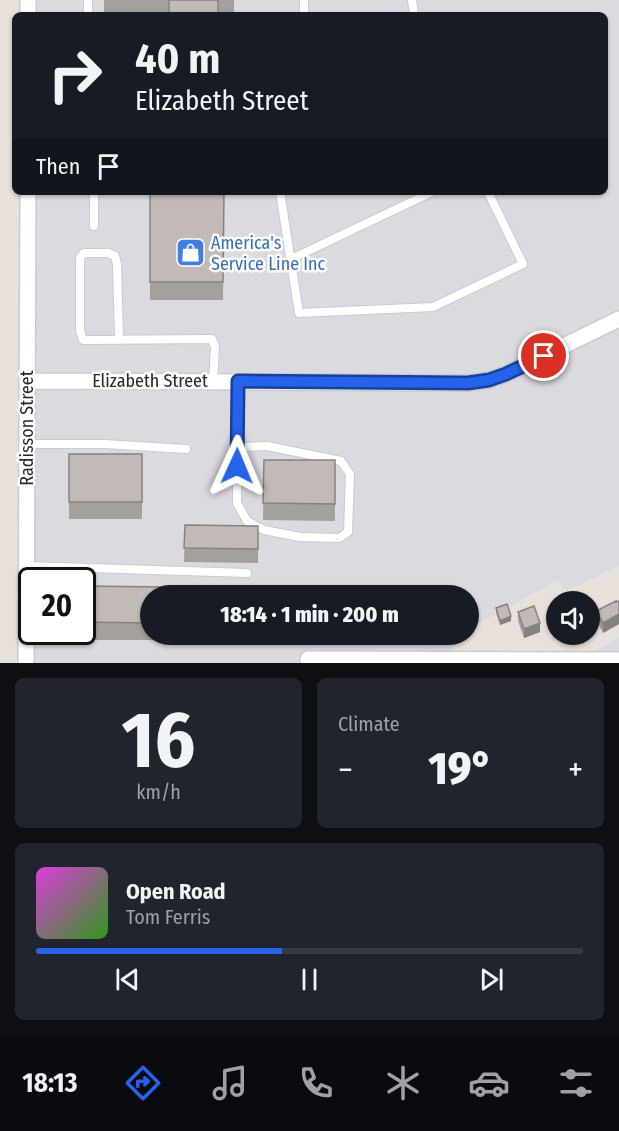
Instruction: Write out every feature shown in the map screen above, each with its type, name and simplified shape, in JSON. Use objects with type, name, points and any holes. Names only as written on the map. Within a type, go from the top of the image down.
[{"type":"street","name":"Radisson Street","points":[[26,663],[28,195]]},
{"type":"street","name":"Elizabeth Street","points":[[27,381],[468,383],[489,380],[506,374],[619,319]]},
{"type":"street","points":[[308,661],[619,660]]},
{"type":"lane","points":[[94,195],[94,226]]},
{"type":"lane","points":[[280,195],[299,313],[433,307],[524,264],[490,195]]},
{"type":"lane","points":[[291,259],[426,195]]},
{"type":"lane","points":[[119,339],[117,264],[114,256],[108,253],[84,253],[80,258],[80,331],[83,340],[212,339],[215,347],[213,381]]},
{"type":"lane","points":[[238,381],[237,503],[247,521],[264,530],[300,537],[339,538],[348,532],[350,474],[341,460],[267,446],[238,447]]},
{"type":"lane","points":[[27,444],[104,444],[186,449]]},
{"type":"lane","points":[[27,566],[247,573]]},
{"type":"shaded area","points":[[28,0],[619,0],[619,566],[565,591],[558,580],[479,623],[479,585],[140,585],[140,645],[453,645],[448,659],[308,663],[26,663],[26,645],[96,645],[96,567],[26,567],[28,195],[608,195],[608,12],[28,12]]},
{"type":"shaded area","points":[[619,637],[619,660],[580,660]]},
{"type":"building","points":[[169,0],[218,0],[218,12],[169,12]]},
{"type":"building","points":[[150,195],[224,195],[223,282],[150,282]]},
{"type":"building","points":[[69,454],[142,454],[142,502],[69,502]]},
{"type":"building","points":[[264,460],[335,460],[335,504],[263,503]]},
{"type":"building","points":[[185,525],[258,526],[258,549],[184,548]]},
{"type":"building","points":[[96,586],[140,587],[140,623],[96,622]]},
{"type":"building","points":[[619,601],[619,614],[603,623],[600,618],[600,609]]},
{"type":"building","points":[[507,604],[511,616],[500,621],[496,608]]},
{"type":"building","points":[[534,606],[540,623],[524,629],[518,612]]},
{"type":"place","name":"America's Service Line Inc","points":[[190,253]]},
{"type":"route","points":[[237,466],[238,381],[468,383],[489,380],[506,374],[544,356]]}]
